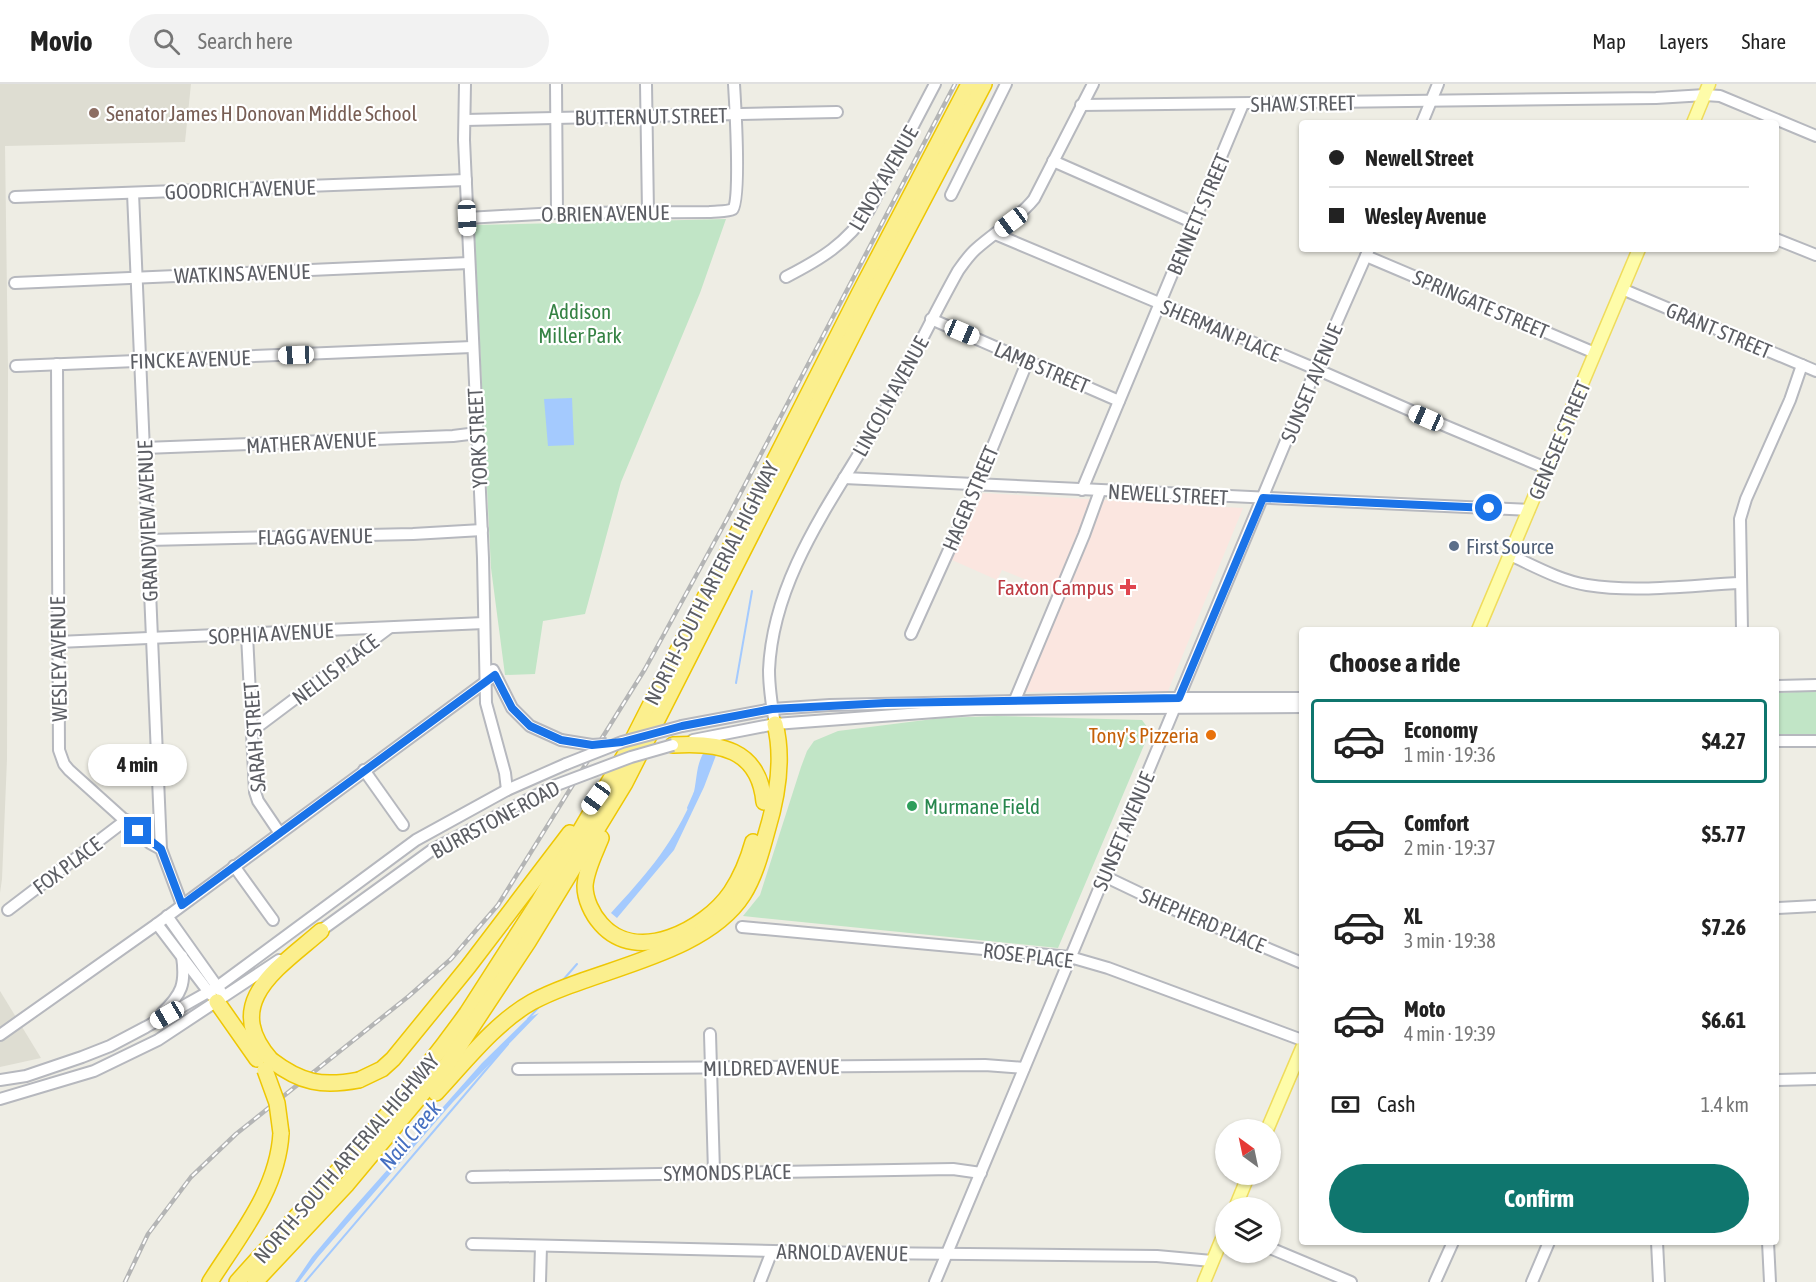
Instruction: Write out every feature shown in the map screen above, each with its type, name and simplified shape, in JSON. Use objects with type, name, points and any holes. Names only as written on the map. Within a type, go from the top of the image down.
[{"type":"highway","name":"NORTH-SOUTH ARTERIAL HIGHWAY","points":[[237,1282],[385,1119],[446,1042],[539,901],[618,768],[859,294],[969,84]]},
{"type":"highway","name":"NORTH-SOUTH ARTERIAL HIGHWAY","points":[[255,1282],[376,1150],[448,1064],[483,1012],[625,783],[871,298],[984,84]]},
{"type":"highway","points":[[625,783],[592,859],[585,885],[585,898],[597,920],[616,936],[629,942],[651,942],[673,936],[699,922],[720,905],[742,873],[761,817],[768,773],[769,741],[775,724]]},
{"type":"highway","points":[[376,1150],[421,1109],[475,1050],[530,1003],[681,944],[714,925],[726,915],[743,895],[756,867],[773,812],[777,789],[779,742],[775,724]]},
{"type":"highway","points":[[673,745],[714,745],[738,753],[751,765],[760,782],[764,802]]},
{"type":"highway","points":[[217,994],[268,1065],[283,1069],[308,1081],[336,1084],[359,1080],[382,1069],[393,1059],[468,967],[618,768]]},
{"type":"highway","points":[[256,1041],[252,1014],[260,987],[321,931]]},
{"type":"highway","points":[[210,1282],[257,1208],[273,1177],[280,1150],[281,1133],[268,1065],[256,1041],[217,994]]},
{"type":"main road","points":[[1694,120],[1707,89]]},
{"type":"main road","name":"GENESEE STREET","points":[[1479,627],[1622,289],[1635,252]]},
{"type":"main road","points":[[1273,1119],[1299,1055]]},
{"type":"main road","points":[[1204,1282],[1215,1254]]},
{"type":"street","name":"YORK STREET","points":[[465,84],[472,347],[482,530],[484,623],[490,678]]},
{"type":"street","points":[[556,84],[557,213]]},
{"type":"street","points":[[646,84],[648,212]]},
{"type":"street","points":[[734,84],[736,114]]},
{"type":"street","name":"LENOX AVENUE","points":[[786,277],[815,262],[842,243],[857,227],[869,210],[935,84]]},
{"type":"street","points":[[951,195],[1006,84]]},
{"type":"street","name":"LINCOLN AVENUE","points":[[775,724],[769,671],[772,642],[787,588],[814,529],[882,416],[958,271],[973,251],[1026,209],[1034,199],[1093,84]]},
{"type":"street","points":[[1423,120],[1438,84]]},
{"type":"street","name":"SHAW STREET","points":[[1081,105],[1656,98],[1707,89],[1816,136]]},
{"type":"street","name":"BENNETT STREET","points":[[1082,490],[1244,104]]},
{"type":"street","name":"BUTTERNUT STREET","points":[[465,120],[837,112]]},
{"type":"street","name":"O BRIEN AVENUE","points":[[467,218],[557,213],[732,210],[737,201],[736,114]]},
{"type":"street","points":[[1053,161],[1194,223]]},
{"type":"street","name":"GOODRICH AVENUE","points":[[15,197],[466,180]]},
{"type":"street","name":"GRANDVIEW AVENUE","points":[[133,193],[161,849]]},
{"type":"street","name":"SHERMAN PLACE","points":[[995,234],[1546,468]]},
{"type":"street","points":[[1779,240],[1816,255]]},
{"type":"street","name":"SPRINGATE STREET","points":[[1367,252],[1595,353]]},
{"type":"street","name":"SUNSET AVENUE","points":[[935,1282],[1367,252]]},
{"type":"street","name":"WATKINS AVENUE","points":[[15,283],[469,263]]},
{"type":"street","name":"GRANT STREET","points":[[1622,289],[1816,371]]},
{"type":"street","name":"LAMB STREET","points":[[931,319],[1119,401]]},
{"type":"street","name":"FINCKE AVENUE","points":[[16,366],[472,347]]},
{"type":"street","name":"HAGER STREET","points":[[911,634],[966,512],[975,485],[1028,360]]},
{"type":"street","name":"WESLEY AVENUE","points":[[57,364],[60,757],[69,770],[150,843],[161,849]]},
{"type":"street","points":[[1742,627],[1740,519],[1746,500],[1790,400],[1802,365]]},
{"type":"street","name":"MATHER AVENUE","points":[[144,448],[453,436],[477,433]]},
{"type":"street","name":"NEWELL STREET","points":[[844,478],[1529,510]]},
{"type":"street","points":[[1013,705],[1100,491]]},
{"type":"street","name":"FLAGG AVENUE","points":[[148,540],[413,534],[482,530]]},
{"type":"street","points":[[1510,555],[1570,581],[1587,585],[1646,587],[1741,583]]},
{"type":"street","name":"SOPHIA AVENUE","points":[[58,642],[484,623]]},
{"type":"street","name":"NELLIS PLACE","points":[[252,731],[389,628]]},
{"type":"street","name":"SARAH STREET","points":[[247,635],[255,792],[258,801],[279,832]]},
{"type":"street","points":[[0,1035],[157,924],[490,678]]},
{"type":"street","points":[[490,678],[488,712],[501,757],[507,790]]},
{"type":"street","points":[[490,678],[512,708],[530,726],[561,740],[592,745],[622,742]]},
{"type":"street","points":[[1779,686],[1816,685]]},
{"type":"street","points":[[462,698],[473,700],[488,712]]},
{"type":"street","name":"BURRSTONE ROAD","points":[[0,1099],[94,1071],[158,1040],[416,840],[507,790],[622,742],[682,726],[772,709],[886,703],[1013,705],[1177,703],[1299,698]]},
{"type":"street","name":"BURRSTONE ROAD","points":[[1177,703],[1299,707]]},
{"type":"street","name":"BURRSTONE ROAD","points":[[0,1080],[26,1076],[110,1046],[217,994],[321,931],[432,850],[554,786],[631,757],[673,745],[775,724],[1013,705]]},
{"type":"street","points":[[1779,741],[1816,741]]},
{"type":"street","points":[[364,770],[403,825]]},
{"type":"street","name":"FOX PLACE","points":[[8,910],[126,820]]},
{"type":"street","points":[[161,849],[182,905]]},
{"type":"street","points":[[234,866],[273,920]]},
{"type":"street","name":"SHEPHERD PLACE","points":[[1104,876],[1173,909],[1299,962]]},
{"type":"street","points":[[1779,908],[1816,906]]},
{"type":"street","points":[[167,916],[217,994]]},
{"type":"street","points":[[157,924],[217,994]]},
{"type":"street","name":"ROSE PLACE","points":[[741,927],[1070,957],[1108,968],[1299,1039]]},
{"type":"street","points":[[146,1027],[174,1001],[182,989],[184,968],[182,955]]},
{"type":"street","points":[[710,1034],[714,1172]]},
{"type":"street","name":"MILDRED AVENUE","points":[[518,1069],[985,1065],[1024,1068]]},
{"type":"street","points":[[1779,1080],[1816,1079]]},
{"type":"street","name":"SYMONDS PLACE","points":[[472,1177],[953,1169],[981,1173]]},
{"type":"street","name":"ARNOLD AVENUE","points":[[472,1244],[1157,1257],[1212,1261]]},
{"type":"street","points":[[1435,1282],[1452,1245]]},
{"type":"street","points":[[1532,1282],[1548,1245]]},
{"type":"street","points":[[1657,1245],[1659,1282]]},
{"type":"street","points":[[1768,1245],[1770,1282]]},
{"type":"street","points":[[540,1282],[541,1246]]},
{"type":"street","points":[[760,1282],[772,1251]]},
{"type":"street","points":[[1281,1253],[1351,1282]]},
{"type":"shaded area","name":"Senator James H Donovan Middle School","points":[[0,84],[191,84],[185,142],[5,146],[8,368],[7,759],[0,893]]},
{"type":"shaded area","name":"Faxton Campus","points":[[983,493],[1243,508],[1168,691],[1025,692],[1063,595],[1002,570],[997,580],[952,560]]},
{"type":"shaded area","points":[[0,991],[41,1058],[0,1067]]},
{"type":"green space","name":"Addison Miller Park","points":[[726,219],[700,293],[621,482],[585,614],[543,621],[535,674],[505,675],[491,568],[474,225]]},
{"type":"green space","points":[[1816,691],[1816,734],[1779,735],[1779,693]]},
{"type":"green space","points":[[997,716],[1142,720],[1150,731],[1058,948],[743,916],[760,895],[801,767],[814,741],[838,731],[941,718]]},
{"type":"water","points":[[572,398],[574,445],[548,446],[544,399]]},
{"type":"water","points":[[707,748],[718,750],[704,787],[674,850],[617,918],[611,913],[655,862],[682,820],[693,797],[700,761]]},
{"type":"water","points":[[539,1013],[453,1102],[318,1257],[299,1282],[295,1282],[312,1257],[349,1213],[482,1063],[528,1018]]},
{"type":"waterway","name":"Nail Creek","points":[[736,683],[752,591]]},
{"type":"waterway","name":"Nail Creek","points":[[688,808],[695,792]]},
{"type":"waterway","name":"Nail Creek","points":[[563,980],[577,964]]},
{"type":"waterway","name":"Nail Creek","points":[[528,1019],[538,1008]]},
{"type":"waterway","name":"Nail Creek","points":[[305,1282],[508,1044]]},
{"type":"railway","points":[[125,1282],[148,1234],[191,1177],[236,1134],[409,996],[451,959],[498,905],[645,669],[727,519],[955,84]]},
{"type":"place","name":"Senator James H Donovan Middle School","points":[[94,113]]},
{"type":"place","name":"First Source","points":[[1454,546]]},
{"type":"place","name":"Faxton Campus","points":[[1128,587]]},
{"type":"place","name":"Tony's Pizzeria","points":[[1211,735]]},
{"type":"place","name":"Murmane Field","points":[[912,806]]},
{"type":"route","points":[[138,831],[150,843],[161,849],[182,905],[495,675],[512,708],[530,726],[561,740],[592,745],[622,742],[682,726],[772,709],[886,703],[1179,698],[1263,498],[1489,508]]}]
